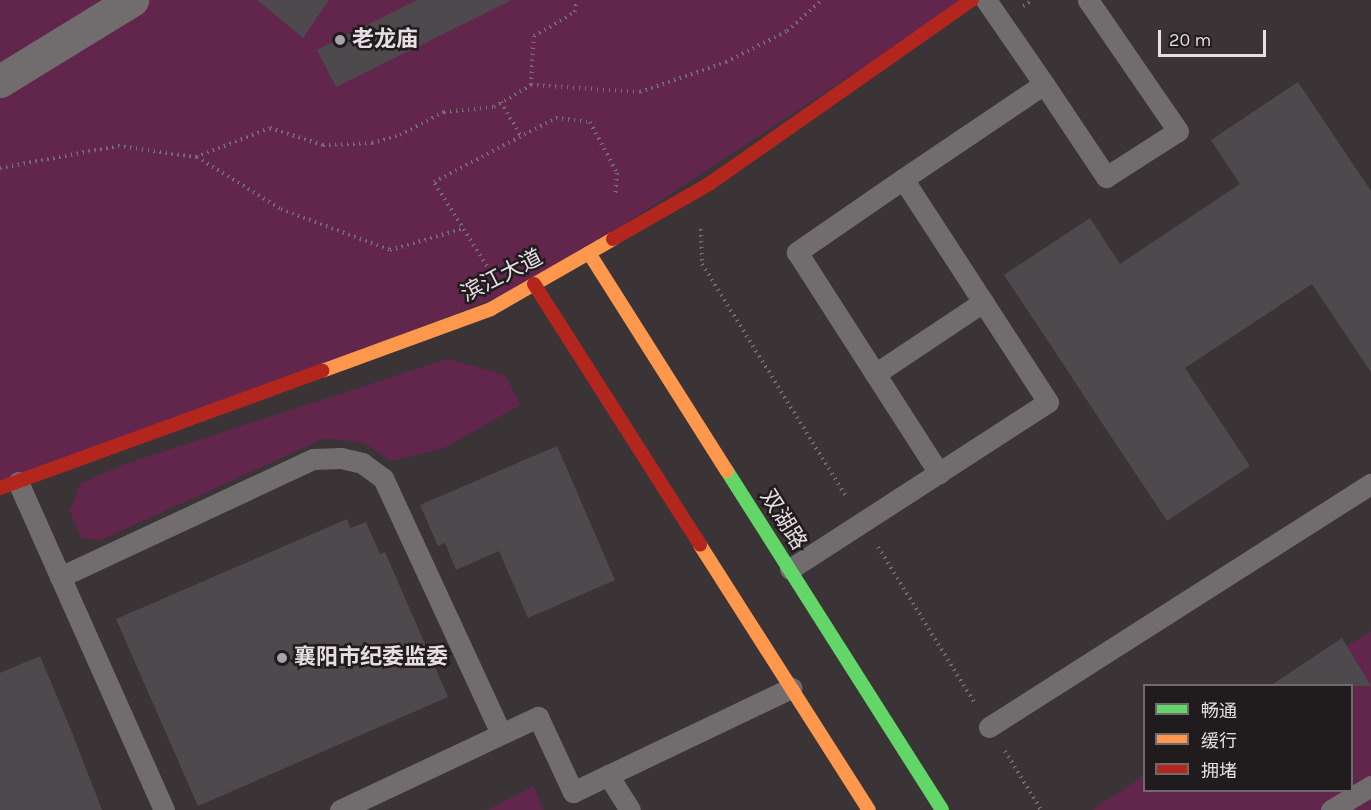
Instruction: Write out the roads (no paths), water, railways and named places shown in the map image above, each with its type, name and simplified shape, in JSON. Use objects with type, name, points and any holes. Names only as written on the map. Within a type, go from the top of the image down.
[{"type":"main road","name":"滨江大道","points":[[9,485],[491,309],[709,184],[972,0]]},
{"type":"main road","name":"双湖路","points":[[589,253],[942,810]]},
{"type":"main road","points":[[534,284],[869,810]]},
{"type":"street","points":[[0,81],[132,0]]},
{"type":"lane","points":[[986,0],[1106,177],[1178,131],[1088,0]]},
{"type":"lane","points":[[939,472],[797,252],[1044,84]]},
{"type":"lane","points":[[790,569],[1048,402],[903,178]]},
{"type":"lane","points":[[875,374],[983,302]]},
{"type":"lane","points":[[60,577],[313,459],[341,458],[362,463],[383,478],[501,733]]},
{"type":"lane","points":[[989,727],[1371,484]]},
{"type":"lane","points":[[9,485],[60,577],[164,810]]},
{"type":"lane","points":[[340,810],[538,717],[573,792],[791,688]]},
{"type":"lane","points":[[608,775],[630,810]]},
{"type":"lane","points":[[1331,810],[1371,786]]},
{"type":"place","name":"老龙庙","points":[[340,40]]},
{"type":"place","name":"襄阳市纪委监委","points":[[282,658]]}]
